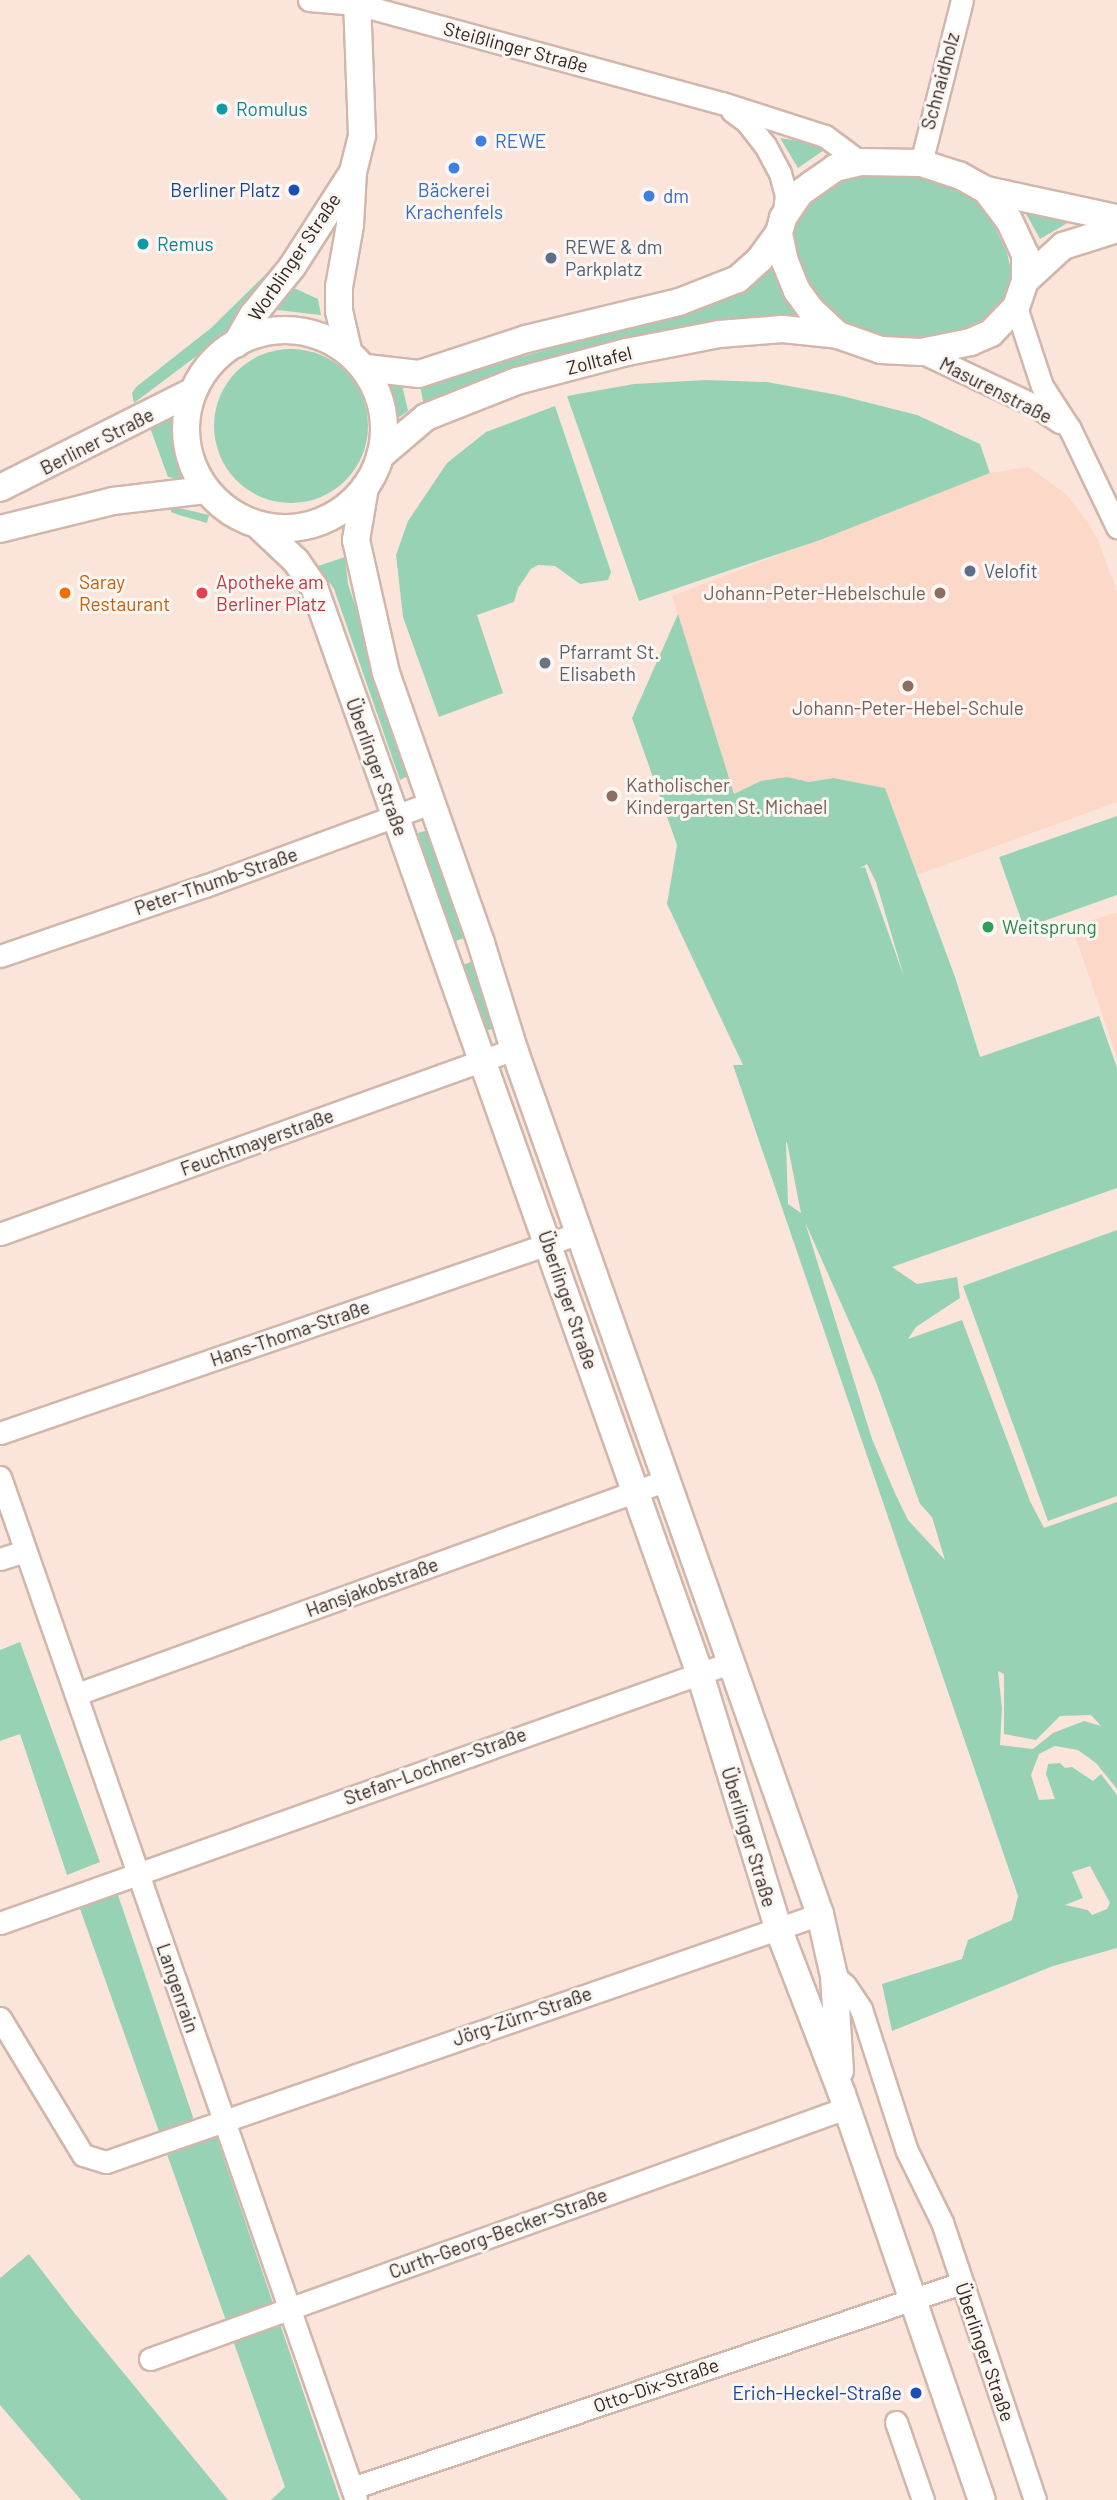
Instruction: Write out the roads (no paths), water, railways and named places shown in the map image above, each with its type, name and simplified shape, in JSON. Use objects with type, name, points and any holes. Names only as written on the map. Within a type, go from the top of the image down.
[{"type":"street","name":"Steißlinger Straße","points":[[309,0],[357,2],[722,103],[825,136],[860,162]]},
{"type":"street","name":"Schnaidholz","points":[[921,163],[962,0]]},
{"type":"street","name":"Worblinger Straße","points":[[357,2],[362,135],[353,172],[351,225],[339,287],[339,311],[357,359]]},
{"type":"street","name":"Steißlinger Straße","points":[[722,103],[746,121],[765,145],[780,173],[786,195],[781,225],[785,262],[797,291],[811,310],[838,335],[881,350],[921,352],[971,342],[991,333],[1016,307],[1026,281],[1025,254],[1018,236],[986,190]]},
{"type":"street","name":"Steißlinger Straße","points":[[781,225],[800,193],[835,168],[860,162],[921,163],[959,175],[986,190],[1117,218]]},
{"type":"street","name":"Worblinger Straße","points":[[236,344],[253,316],[292,267],[353,172]]},
{"type":"street","name":"Zolltafel","points":[[357,359],[419,374],[526,339],[679,302],[738,279],[760,259],[781,225]]},
{"type":"street","name":"Steißlinger Straße","points":[[1026,281],[1063,246],[1117,229]]},
{"type":"street","name":"Masurenstraße","points":[[1016,307],[1042,386],[1070,429],[1117,527]]},
{"type":"street","name":"Zolltafel","points":[[380,456],[426,417],[517,381],[627,352],[719,334],[783,329],[838,335]]},
{"type":"street","points":[[269,332],[303,333],[328,339],[357,359],[377,387],[383,409],[384,434],[380,456],[365,486],[345,508],[319,523],[289,529],[260,526],[229,513],[205,490],[192,468],[186,443],[186,417],[192,392],[203,373],[218,356],[236,344],[269,332]]},
{"type":"street","name":"Masurenstraße","points":[[921,352],[1036,406],[1070,429]]},
{"type":"street","name":"Berliner Straße","points":[[0,488],[192,392]]},
{"type":"street","name":"Überlinger Straße","points":[[365,486],[356,540],[386,673],[514,1049],[820,1914],[834,1976],[844,2101]]},
{"type":"street","points":[[0,530],[113,501],[205,490]]},
{"type":"street","name":"Überlinger Straße","points":[[260,526],[296,561],[314,587],[700,1674],[778,1928],[844,2101],[982,2500]]},
{"type":"street","name":"Peter-Thumb-Straße","points":[[0,956],[205,886],[431,803]]},
{"type":"street","name":"Feuchtmayerstraße","points":[[0,1234],[514,1049]]},
{"type":"street","name":"Hans-Thoma-Straße","points":[[0,1433],[580,1233]]},
{"type":"street","name":"Langenrain","points":[[0,1477],[354,2494]]},
{"type":"street","name":"Hansjakobstraße","points":[[77,1694],[667,1480]]},
{"type":"street","points":[[0,1559],[25,1551]]},
{"type":"street","name":"Stefan-Lochner-Straße","points":[[0,1923],[732,1662]]},
{"type":"street","name":"Jörg-Zürn-Straße","points":[[0,2018],[83,2155],[106,2162],[820,1914]]},
{"type":"street","name":"Überlinger Straße","points":[[834,1976],[845,1985],[861,2009],[906,2151],[942,2222],[1035,2500]]},
{"type":"street","name":"Curth-Georg-Becker-Straße","points":[[150,2359],[844,2101]]},
{"type":"street","name":"Otto-Dix-Straße","points":[[354,2494],[961,2283]]},
{"type":"street","points":[[896,2422],[923,2500]]},
{"type":"place","name":"Romulus","points":[[222,109]]},
{"type":"place","name":"REWE","points":[[481,141]]},
{"type":"place","name":"Bäckerei Krachenfels","points":[[454,168]]},
{"type":"place","name":"Berliner Platz","points":[[294,190]]},
{"type":"place","name":"dm","points":[[649,196]]},
{"type":"place","name":"Remus","points":[[143,244]]},
{"type":"place","name":"REWE & dm Parkplatz","points":[[551,258]]},
{"type":"place","name":"Velofit","points":[[970,571]]},
{"type":"place","name":"Saray Restaurant","points":[[65,593]]},
{"type":"place","name":"Apotheke am Berliner Platz","points":[[202,593]]},
{"type":"place","name":"Johann-Peter-Hebelschule","points":[[940,593]]},
{"type":"place","name":"Pfarramt St. Elisabeth","points":[[545,663]]},
{"type":"place","name":"Johann-Peter-Hebel-Schule","points":[[908,686]]},
{"type":"place","name":"Katholischer Kindergarten St. Michael","points":[[612,796]]},
{"type":"place","name":"Weitsprung","points":[[988,927]]},
{"type":"place","name":"Erich-Heckel-Straße","points":[[916,2393]]}]
